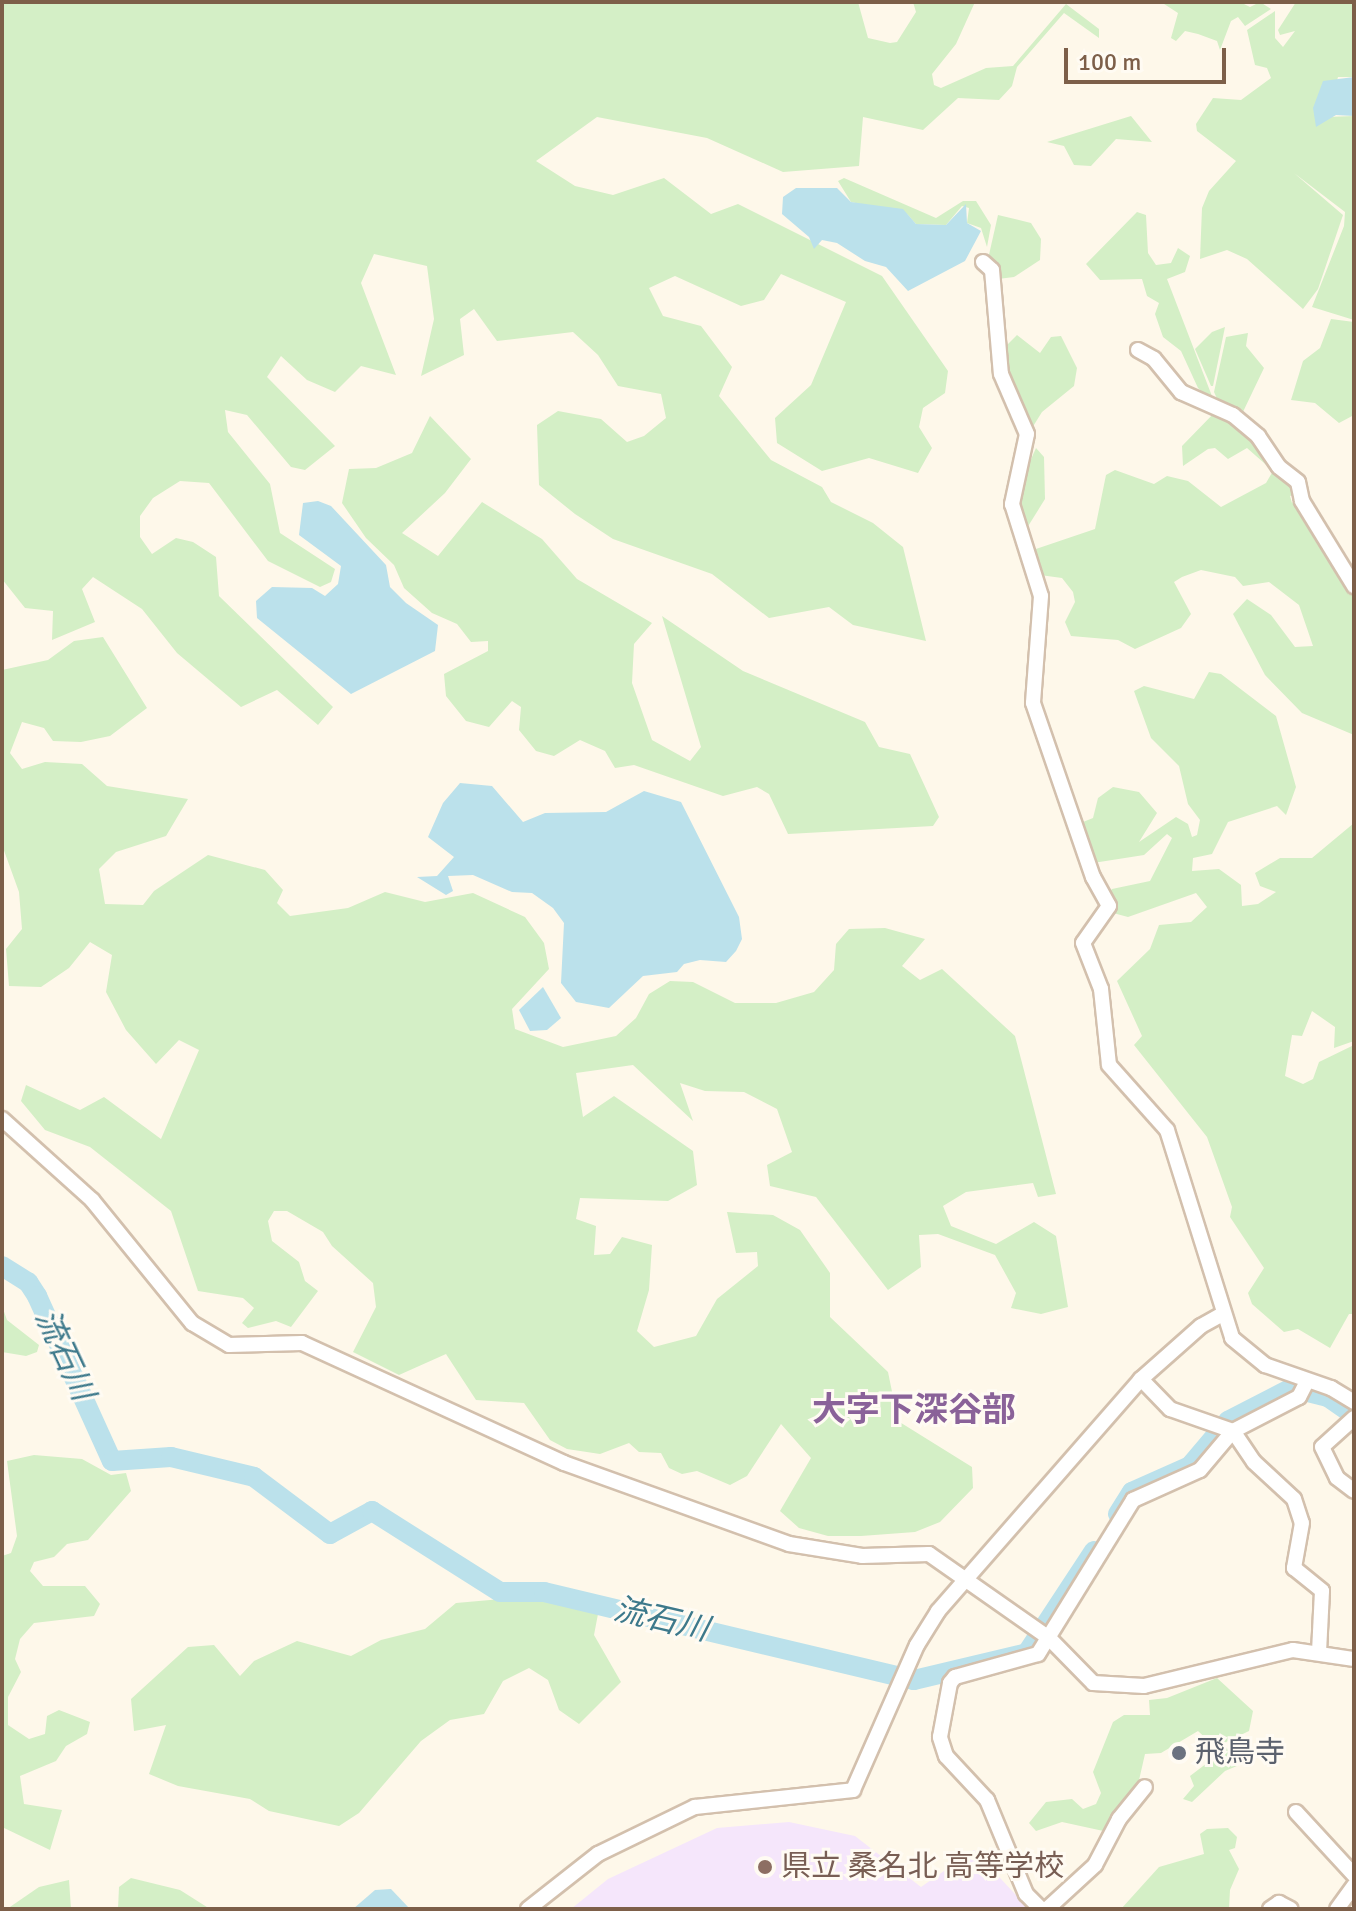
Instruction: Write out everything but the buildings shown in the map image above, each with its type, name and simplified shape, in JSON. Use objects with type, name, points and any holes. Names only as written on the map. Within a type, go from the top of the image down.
[{"type":"street","points":[[983,262],[992,270],[1001,374],[1027,434],[1012,504],[1041,596],[1033,703],[1093,877],[1109,906],[1083,943],[1101,989],[1103,1043],[1109,1065],[1167,1130],[1232,1338],[1247,1354],[1354,1402]]},
{"type":"street","points":[[1138,350],[1154,359],[1181,392],[1233,415],[1258,436],[1279,467],[1298,482],[1302,501],[1354,586]]},
{"type":"street","points":[[2,1119],[92,1200],[152,1278],[192,1323],[217,1340],[251,1347],[282,1340],[302,1343],[564,1463],[779,1540],[834,1554],[879,1557],[918,1552],[940,1560],[1049,1638],[1093,1683],[1120,1686],[1166,1682],[1293,1650],[1354,1659]]},
{"type":"street","points":[[528,1909],[598,1854],[695,1807],[853,1790],[938,1611],[1141,1379],[1201,1326],[1223,1314]]},
{"type":"street","points":[[1141,1379],[1170,1409],[1227,1428],[1254,1462],[1294,1499],[1302,1523],[1294,1568],[1322,1591],[1319,1652]]},
{"type":"street","points":[[1041,1909],[1026,1894],[995,1814],[946,1756],[940,1737],[955,1677],[1038,1654],[1133,1500],[1200,1470],[1227,1428],[1299,1397],[1307,1381]]},
{"type":"street","points":[[1352,1420],[1322,1447],[1337,1478],[1354,1491]]},
{"type":"street","points":[[1047,1909],[1095,1865],[1119,1819],[1145,1787]]},
{"type":"street","points":[[1296,1812],[1354,1875]]},
{"type":"street","points":[[1337,1909],[1354,1886]]},
{"type":"street","points":[[1270,1909],[1279,1903],[1291,1909]]},
{"type":"shaded area","name":"県立 桑名北 高等学校","points":[[789,1822],[855,1836],[921,1887],[974,1850],[1029,1909],[571,1909],[608,1879],[717,1828]]},
{"type":"green space","points":[[2,2],[858,2],[868,38],[890,43],[897,42],[916,12],[913,2],[975,2],[956,44],[932,74],[934,85],[941,88],[986,68],[1013,66],[1066,4],[1099,29],[1099,38],[1064,13],[1017,67],[1012,86],[999,100],[958,98],[923,130],[863,117],[859,166],[783,172],[707,138],[597,117],[536,161],[575,186],[613,195],[664,178],[711,214],[738,204],[882,276],[948,371],[945,393],[923,408],[919,427],[932,448],[918,473],[869,458],[822,471],[777,443],[775,418],[811,385],[846,302],[781,274],[764,300],[741,306],[675,276],[649,288],[663,316],[701,326],[732,367],[719,396],[771,460],[822,487],[831,502],[873,523],[903,547],[926,641],[853,625],[829,607],[769,618],[712,574],[613,539],[575,514],[539,485],[537,425],[558,411],[601,419],[627,442],[644,436],[666,418],[661,394],[618,386],[598,355],[573,332],[497,341],[474,309],[460,319],[464,355],[421,376],[434,319],[427,266],[374,254],[361,283],[396,375],[361,366],[335,392],[307,380],[281,356],[267,377],[335,446],[305,470],[291,467],[247,415],[225,410],[228,432],[270,484],[280,533],[335,569],[331,582],[320,587],[268,561],[209,483],[180,481],[153,498],[140,516],[140,537],[152,554],[176,538],[193,542],[216,557],[219,596],[333,707],[318,725],[277,690],[241,707],[177,653],[142,609],[93,577],[82,589],[95,622],[52,640],[53,611],[25,608],[2,579]]},
{"type":"green space","points":[[1161,2],[1240,2],[1250,7],[1260,2],[1271,9],[1245,26],[1238,17],[1231,21],[1220,50],[1217,41],[1198,34],[1185,31],[1176,41],[1171,38],[1178,13]]},
{"type":"green space","points":[[1296,2],[1354,2],[1354,77],[1338,77],[1327,117],[1354,116],[1354,320],[1312,307],[1344,226],[1345,212],[1294,173],[1343,215],[1318,289],[1303,309],[1247,259],[1227,250],[1200,259],[1202,208],[1209,191],[1236,161],[1197,131],[1196,124],[1213,98],[1241,100],[1271,78],[1267,68],[1255,65],[1247,30],[1275,11],[1275,38],[1283,47],[1295,31],[1280,35],[1278,30]]},
{"type":"green space","points":[[1131,116],[1152,142],[1116,139],[1091,166],[1074,165],[1064,146],[1047,142]]},
{"type":"green space","points":[[844,178],[936,218],[963,201],[976,201],[991,225],[987,247],[981,228],[967,223],[969,208],[962,206],[946,225],[916,224],[907,214],[851,202],[838,181]]},
{"type":"green space","points":[[1137,212],[1146,215],[1148,253],[1156,265],[1171,263],[1178,248],[1190,256],[1185,272],[1167,279],[1215,404],[1198,388],[1181,351],[1163,337],[1155,314],[1159,303],[1147,296],[1142,279],[1100,280],[1086,264]]},
{"type":"green space","points":[[998,215],[1031,223],[1041,239],[1040,260],[1014,277],[990,280],[986,268]]},
{"type":"green space","points":[[1331,319],[1354,322],[1354,415],[1339,423],[1315,403],[1291,400],[1303,361],[1320,348]]},
{"type":"green space","points":[[1225,327],[1211,386],[1195,349],[1212,332]]},
{"type":"green space","points":[[1248,333],[1246,346],[1264,368],[1241,416],[1220,405],[1214,392],[1226,337]]},
{"type":"green space","points":[[1017,335],[1040,353],[1051,337],[1061,336],[1077,368],[1074,386],[1042,412],[1032,428],[1020,422],[1010,384],[1005,347]]},
{"type":"green space","points":[[1217,410],[1241,422],[1298,493],[1290,496],[1292,503],[1299,500],[1354,591],[1354,735],[1302,713],[1265,675],[1233,614],[1247,599],[1271,615],[1295,647],[1313,646],[1299,605],[1269,582],[1243,586],[1235,577],[1201,570],[1182,577],[1174,582],[1191,614],[1181,628],[1135,649],[1118,640],[1071,636],[1065,622],[1075,602],[1073,592],[1062,578],[1040,575],[1030,551],[1095,529],[1106,475],[1115,470],[1154,484],[1167,476],[1188,481],[1221,507],[1266,483],[1273,471],[1247,448],[1228,459],[1215,448],[1208,449],[1183,466],[1182,446]]},
{"type":"green space","points":[[430,416],[471,459],[445,493],[402,533],[438,556],[482,502],[542,539],[577,579],[652,623],[634,644],[632,683],[652,740],[690,761],[701,747],[662,616],[743,671],[865,722],[879,747],[910,754],[939,817],[933,826],[788,834],[769,794],[757,787],[723,796],[634,765],[615,768],[605,751],[580,740],[554,756],[536,751],[519,730],[521,707],[512,701],[489,727],[466,721],[446,696],[444,674],[488,651],[488,641],[471,642],[457,624],[432,613],[404,588],[394,565],[366,538],[342,503],[349,469],[376,468],[412,453]]},
{"type":"green space","points":[[1036,448],[1044,457],[1045,499],[1022,536],[1016,493]]},
{"type":"green space","points":[[103,637],[147,708],[110,736],[81,742],[53,741],[44,728],[22,722],[10,753],[22,769],[45,762],[82,764],[107,786],[188,799],[166,836],[116,852],[99,869],[105,904],[143,905],[154,891],[208,855],[265,870],[283,890],[277,903],[290,916],[348,908],[385,892],[425,902],[473,893],[525,917],[544,943],[549,969],[512,1009],[515,1029],[563,1047],[616,1036],[636,1018],[649,994],[670,981],[693,982],[735,1003],[776,1003],[814,992],[834,970],[836,944],[849,929],[885,928],[925,939],[902,966],[920,980],[942,969],[1015,1036],[1056,1194],[1038,1197],[1033,1183],[966,1192],[943,1206],[951,1226],[996,1244],[1034,1222],[1056,1236],[1068,1307],[1041,1314],[1011,1308],[1016,1293],[995,1255],[938,1234],[919,1235],[921,1267],[888,1290],[816,1197],[770,1186],[767,1165],[792,1152],[777,1109],[744,1092],[705,1091],[680,1083],[693,1121],[633,1065],[576,1073],[583,1117],[614,1096],[693,1151],[697,1185],[668,1201],[580,1198],[576,1219],[596,1226],[594,1255],[610,1254],[622,1237],[652,1245],[649,1290],[637,1331],[654,1347],[696,1336],[717,1299],[758,1266],[757,1252],[736,1253],[727,1212],[773,1215],[800,1230],[830,1273],[830,1317],[888,1372],[898,1421],[972,1467],[973,1488],[940,1522],[915,1532],[861,1536],[828,1536],[799,1528],[780,1511],[811,1458],[781,1424],[747,1476],[730,1485],[697,1471],[682,1474],[669,1468],[661,1453],[639,1452],[629,1443],[600,1454],[567,1449],[550,1440],[524,1403],[476,1400],[446,1354],[399,1375],[353,1352],[376,1307],[373,1283],[332,1246],[323,1232],[287,1211],[274,1211],[268,1221],[272,1241],[299,1262],[305,1281],[318,1291],[291,1327],[276,1321],[248,1328],[242,1323],[254,1308],[243,1298],[198,1291],[171,1211],[90,1147],[45,1130],[21,1101],[26,1085],[80,1110],[104,1097],[161,1139],[199,1050],[179,1040],[156,1064],[126,1030],[106,992],[112,955],[90,942],[69,968],[41,987],[9,986],[6,949],[22,929],[19,892],[2,845],[2,670],[48,660],[74,641]]},
{"type":"green space","points":[[1209,672],[1221,674],[1276,716],[1296,787],[1286,815],[1277,806],[1228,822],[1212,854],[1193,858],[1192,871],[1219,869],[1241,885],[1242,906],[1258,904],[1276,892],[1260,886],[1255,873],[1280,858],[1312,858],[1354,823],[1354,1041],[1334,1048],[1335,1027],[1312,1011],[1302,1036],[1292,1035],[1285,1076],[1303,1084],[1313,1079],[1319,1062],[1354,1045],[1354,1314],[1349,1314],[1330,1348],[1298,1329],[1284,1332],[1252,1304],[1248,1293],[1264,1268],[1230,1217],[1232,1207],[1207,1137],[1134,1045],[1142,1036],[1117,981],[1150,949],[1159,925],[1191,922],[1207,907],[1196,893],[1128,917],[1113,913],[1106,897],[1112,889],[1150,881],[1172,838],[1167,834],[1144,855],[1093,863],[1081,829],[1083,822],[1093,818],[1098,798],[1113,787],[1139,792],[1157,813],[1139,842],[1176,817],[1188,824],[1192,837],[1197,835],[1200,820],[1188,804],[1179,766],[1151,738],[1134,691],[1144,686],[1194,699]]},
{"type":"green space","points":[[2,1306],[7,1320],[39,1345],[37,1352],[26,1356],[2,1352]]},
{"type":"green space","points":[[34,1455],[82,1459],[111,1475],[126,1473],[131,1491],[88,1540],[67,1544],[54,1557],[34,1562],[30,1571],[43,1586],[85,1586],[100,1604],[94,1616],[34,1623],[20,1639],[15,1659],[21,1672],[8,1697],[8,1725],[29,1739],[45,1734],[47,1716],[59,1710],[90,1722],[87,1734],[66,1746],[56,1761],[20,1776],[24,1804],[62,1810],[50,1850],[2,1827],[2,1556],[11,1553],[17,1536],[7,1461]]},
{"type":"green space","points":[[545,1595],[598,1614],[594,1635],[621,1682],[579,1724],[559,1710],[548,1680],[529,1668],[503,1681],[484,1714],[450,1720],[421,1741],[359,1813],[339,1826],[269,1811],[250,1799],[178,1786],[149,1774],[166,1725],[134,1731],[131,1699],[188,1647],[214,1645],[240,1676],[254,1661],[297,1641],[351,1656],[381,1640],[425,1629],[456,1603]]},
{"type":"green space","points":[[1217,1678],[1253,1711],[1249,1731],[1224,1743],[1228,1750],[1247,1757],[1244,1763],[1225,1771],[1192,1802],[1183,1799],[1194,1786],[1190,1776],[1215,1757],[1214,1746],[1198,1731],[1161,1753],[1145,1754],[1137,1789],[1108,1832],[1062,1822],[1036,1831],[1029,1823],[1046,1802],[1072,1799],[1083,1809],[1096,1804],[1101,1793],[1093,1772],[1113,1722],[1124,1715],[1150,1715],[1149,1700],[1167,1698]]},
{"type":"green space","points":[[1228,1828],[1237,1837],[1235,1848],[1229,1850],[1239,1869],[1230,1890],[1229,1909],[1121,1909],[1159,1867],[1204,1854],[1200,1834],[1207,1829]]},
{"type":"green space","points":[[131,1878],[180,1890],[210,1909],[118,1909],[119,1887]]},
{"type":"green space","points":[[69,1880],[71,1909],[7,1909],[39,1887]]},
{"type":"water","points":[[1354,77],[1354,116],[1336,115],[1316,127],[1313,108],[1323,81]]},
{"type":"water","points":[[796,188],[837,188],[851,202],[903,209],[916,224],[946,225],[966,204],[967,223],[981,231],[965,261],[908,291],[886,267],[865,261],[837,243],[822,240],[814,249],[809,237],[782,214],[783,197]]},
{"type":"water","points":[[318,501],[331,506],[386,565],[390,587],[406,603],[438,625],[435,651],[351,694],[257,618],[256,601],[272,587],[312,588],[325,596],[338,584],[341,566],[299,535],[303,503]]},
{"type":"water","points":[[460,783],[492,786],[523,822],[545,813],[606,812],[644,791],[681,802],[739,917],[742,939],[736,951],[726,962],[700,960],[684,964],[677,972],[643,976],[609,1008],[576,1002],[561,983],[564,923],[553,908],[532,893],[512,892],[473,875],[448,876],[453,891],[446,895],[417,877],[437,876],[454,857],[428,837],[443,803]]},
{"type":"water","points":[[543,987],[561,1018],[547,1030],[530,1031],[519,1010]]},
{"type":"water","points":[[391,1889],[410,1909],[353,1909],[375,1890]]},
{"type":"waterway","name":"流石川","points":[[2,1266],[28,1282],[37,1296],[112,1461],[171,1457],[254,1477],[330,1534],[372,1511],[500,1592],[544,1592],[914,1680],[1027,1653],[1094,1551]]},
{"type":"waterway","name":"流石川","points":[[1118,1514],[1132,1492],[1190,1466],[1228,1421],[1292,1388],[1328,1397],[1354,1415]]},
{"type":"place","name":"飛鳥寺","points":[[1179,1753]]},
{"type":"place","name":"県立 桑名北 高等学校","points":[[765,1867]]},
{"type":"district","name":"大字下深谷部","points":[[914,1411]]}]
